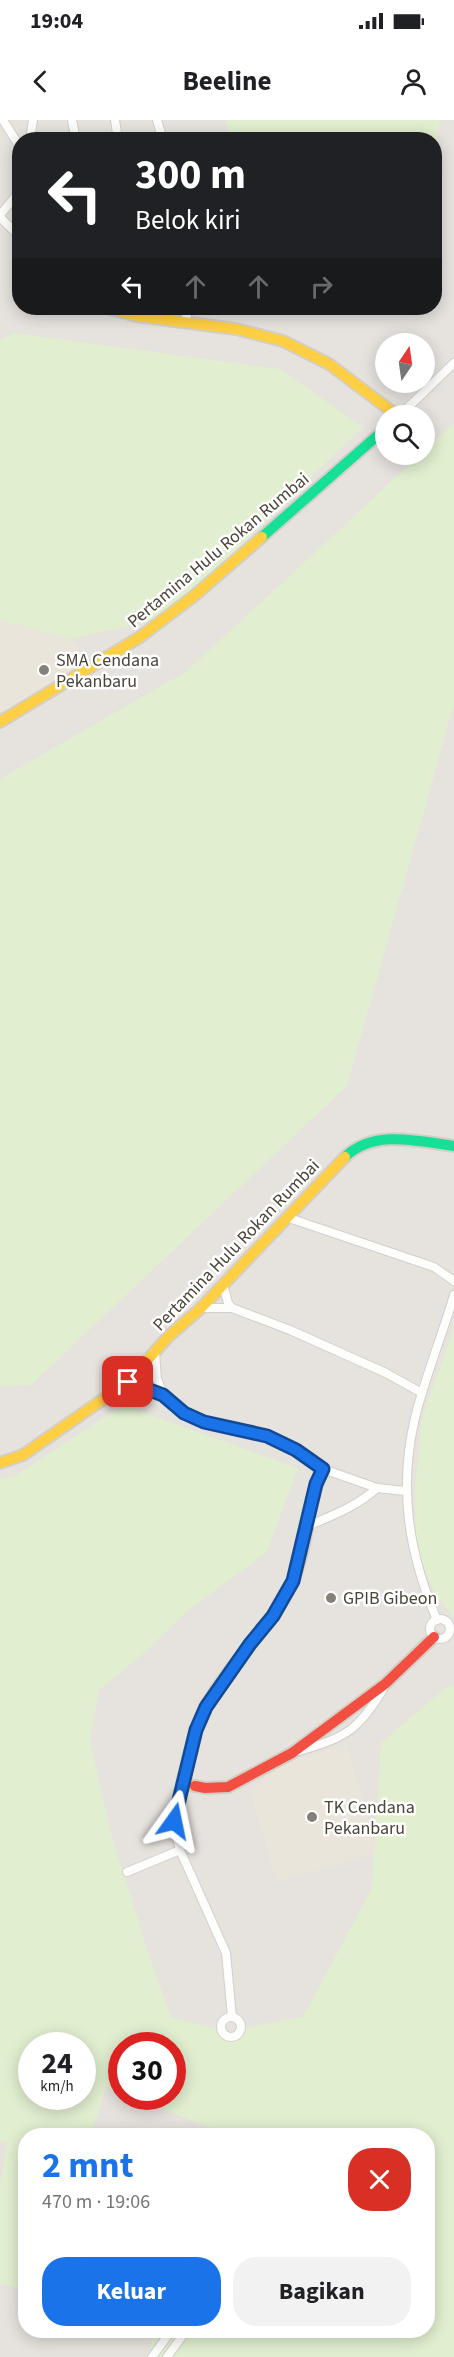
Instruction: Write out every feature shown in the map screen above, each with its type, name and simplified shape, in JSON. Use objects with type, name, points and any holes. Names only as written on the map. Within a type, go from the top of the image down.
[{"type":"street","points":[[3,120],[12,134]]},
{"type":"street","points":[[12,202],[0,216],[12,229]]},
{"type":"street","points":[[158,315],[281,340],[319,358],[356,380],[386,405]]},
{"type":"street","points":[[185,321],[187,315]]},
{"type":"street","points":[[410,405],[454,363]]},
{"type":"street","name":"Pertamina Hulu Rokan Rumbai","points":[[0,722],[140,638],[194,596],[375,438]]},
{"type":"street","name":"Pertamina Hulu Rokan Rumbai","points":[[0,1463],[23,1455],[128,1382],[180,1326],[201,1308],[290,1218],[337,1164],[362,1145],[390,1138],[454,1146]]},
{"type":"street","points":[[290,1218],[434,1267],[454,1281]]},
{"type":"street","points":[[223,1284],[228,1303],[232,1308]]},
{"type":"street","points":[[437,1620],[421,1578],[405,1491],[408,1452],[422,1393],[454,1295]]},
{"type":"street","points":[[201,1308],[232,1308],[328,1346],[386,1372],[422,1393]]},
{"type":"street","points":[[155,1353],[157,1378],[163,1395]]},
{"type":"street","points":[[128,1382],[163,1395],[184,1413],[204,1422],[267,1436],[296,1450],[323,1469],[377,1488],[405,1491]]},
{"type":"street","points":[[232,2018],[226,1953],[180,1850],[174,1821],[196,1730],[206,1707],[250,1644],[273,1616],[293,1581],[308,1526],[316,1484],[323,1469]]},
{"type":"street","points":[[308,1526],[351,1508],[377,1488]]},
{"type":"street","points":[[434,1637],[443,1639],[452,1633],[447,1622],[437,1620]]},
{"type":"street","points":[[434,1637],[431,1628],[437,1620]]},
{"type":"street","points":[[182,1783],[205,1788],[228,1787],[292,1753],[385,1684],[434,1637]]},
{"type":"street","points":[[292,1753],[319,1746],[346,1735],[373,1706],[385,1684]]},
{"type":"street","points":[[127,1872],[180,1850]]},
{"type":"street","points":[[152,2357],[166,2338]]},
{"type":"street","points":[[167,2357],[181,2338]]},
{"type":"shaded area","points":[[0,120],[454,120],[454,2357],[0,2357]]},
{"type":"shaded area","name":"SMA Cendana Pekanbaru","points":[[0,620],[72,639],[92,667],[0,722]]},
{"type":"shaded area","name":"TK Cendana Pekanbaru","points":[[347,1745],[375,1842],[374,1854],[277,1882],[250,1791],[286,1762]]},
{"type":"green space","points":[[226,120],[440,120],[438,132],[229,132]]},
{"type":"green space","points":[[15,333],[280,369],[363,427],[165,618],[72,639],[0,620],[0,340]]},
{"type":"green space","points":[[454,423],[454,704],[347,1086],[31,1385],[0,1387],[0,779],[187,671],[409,465],[435,465],[435,441]]},
{"type":"green space","points":[[454,1326],[454,1619],[435,1594],[416,1549],[415,1488],[422,1418]]},
{"type":"green space","points":[[123,1405],[298,1468],[267,1552],[190,1609],[144,1653],[99,1690],[90,1741],[113,1841],[171,2017],[221,2030],[232,2037],[241,2028],[303,2017],[372,1888],[381,1743],[449,1685],[454,1686],[454,2357],[147,2357],[153,2338],[435,2338],[435,2128],[210,2128],[165,2110],[186,2110],[186,2032],[108,2032],[108,2088],[106,2087],[93,2128],[18,2128],[18,2288],[0,2284],[0,2186],[7,2143],[0,2141],[0,1478],[13,1477]]},
{"type":"traffic: fast","points":[[262,537],[375,438]]},
{"type":"traffic: fast","points":[[345,1157],[357,1148],[383,1140],[411,1140],[454,1146]]},
{"type":"traffic: slow","points":[[133,315],[236,329],[283,341],[329,364],[383,405]]},
{"type":"traffic: slow","points":[[0,722],[140,637],[194,596],[262,537]]},
{"type":"traffic: slow","points":[[0,1463],[23,1455],[128,1382],[168,1337],[201,1308],[345,1157]]},
{"type":"traffic: slow","points":[[195,1786],[182,1783],[201,1716],[221,1682],[274,1614],[291,1584],[301,1556],[313,1497],[323,1469]]},
{"type":"traffic: jam","points":[[195,1786],[228,1787],[292,1753],[385,1684],[434,1637]]},
{"type":"place","name":"SMA Cendana Pekanbaru","points":[[44,670]]},
{"type":"place","name":"GPIB Gibeon","points":[[331,1598]]},
{"type":"place","name":"TK Cendana Pekanbaru","points":[[312,1817]]},
{"type":"route","points":[[128,1382],[163,1395],[184,1413],[204,1422],[267,1436],[296,1450],[323,1469],[316,1484],[308,1526],[293,1581],[273,1616],[250,1644],[206,1707],[196,1730],[174,1821]]}]
